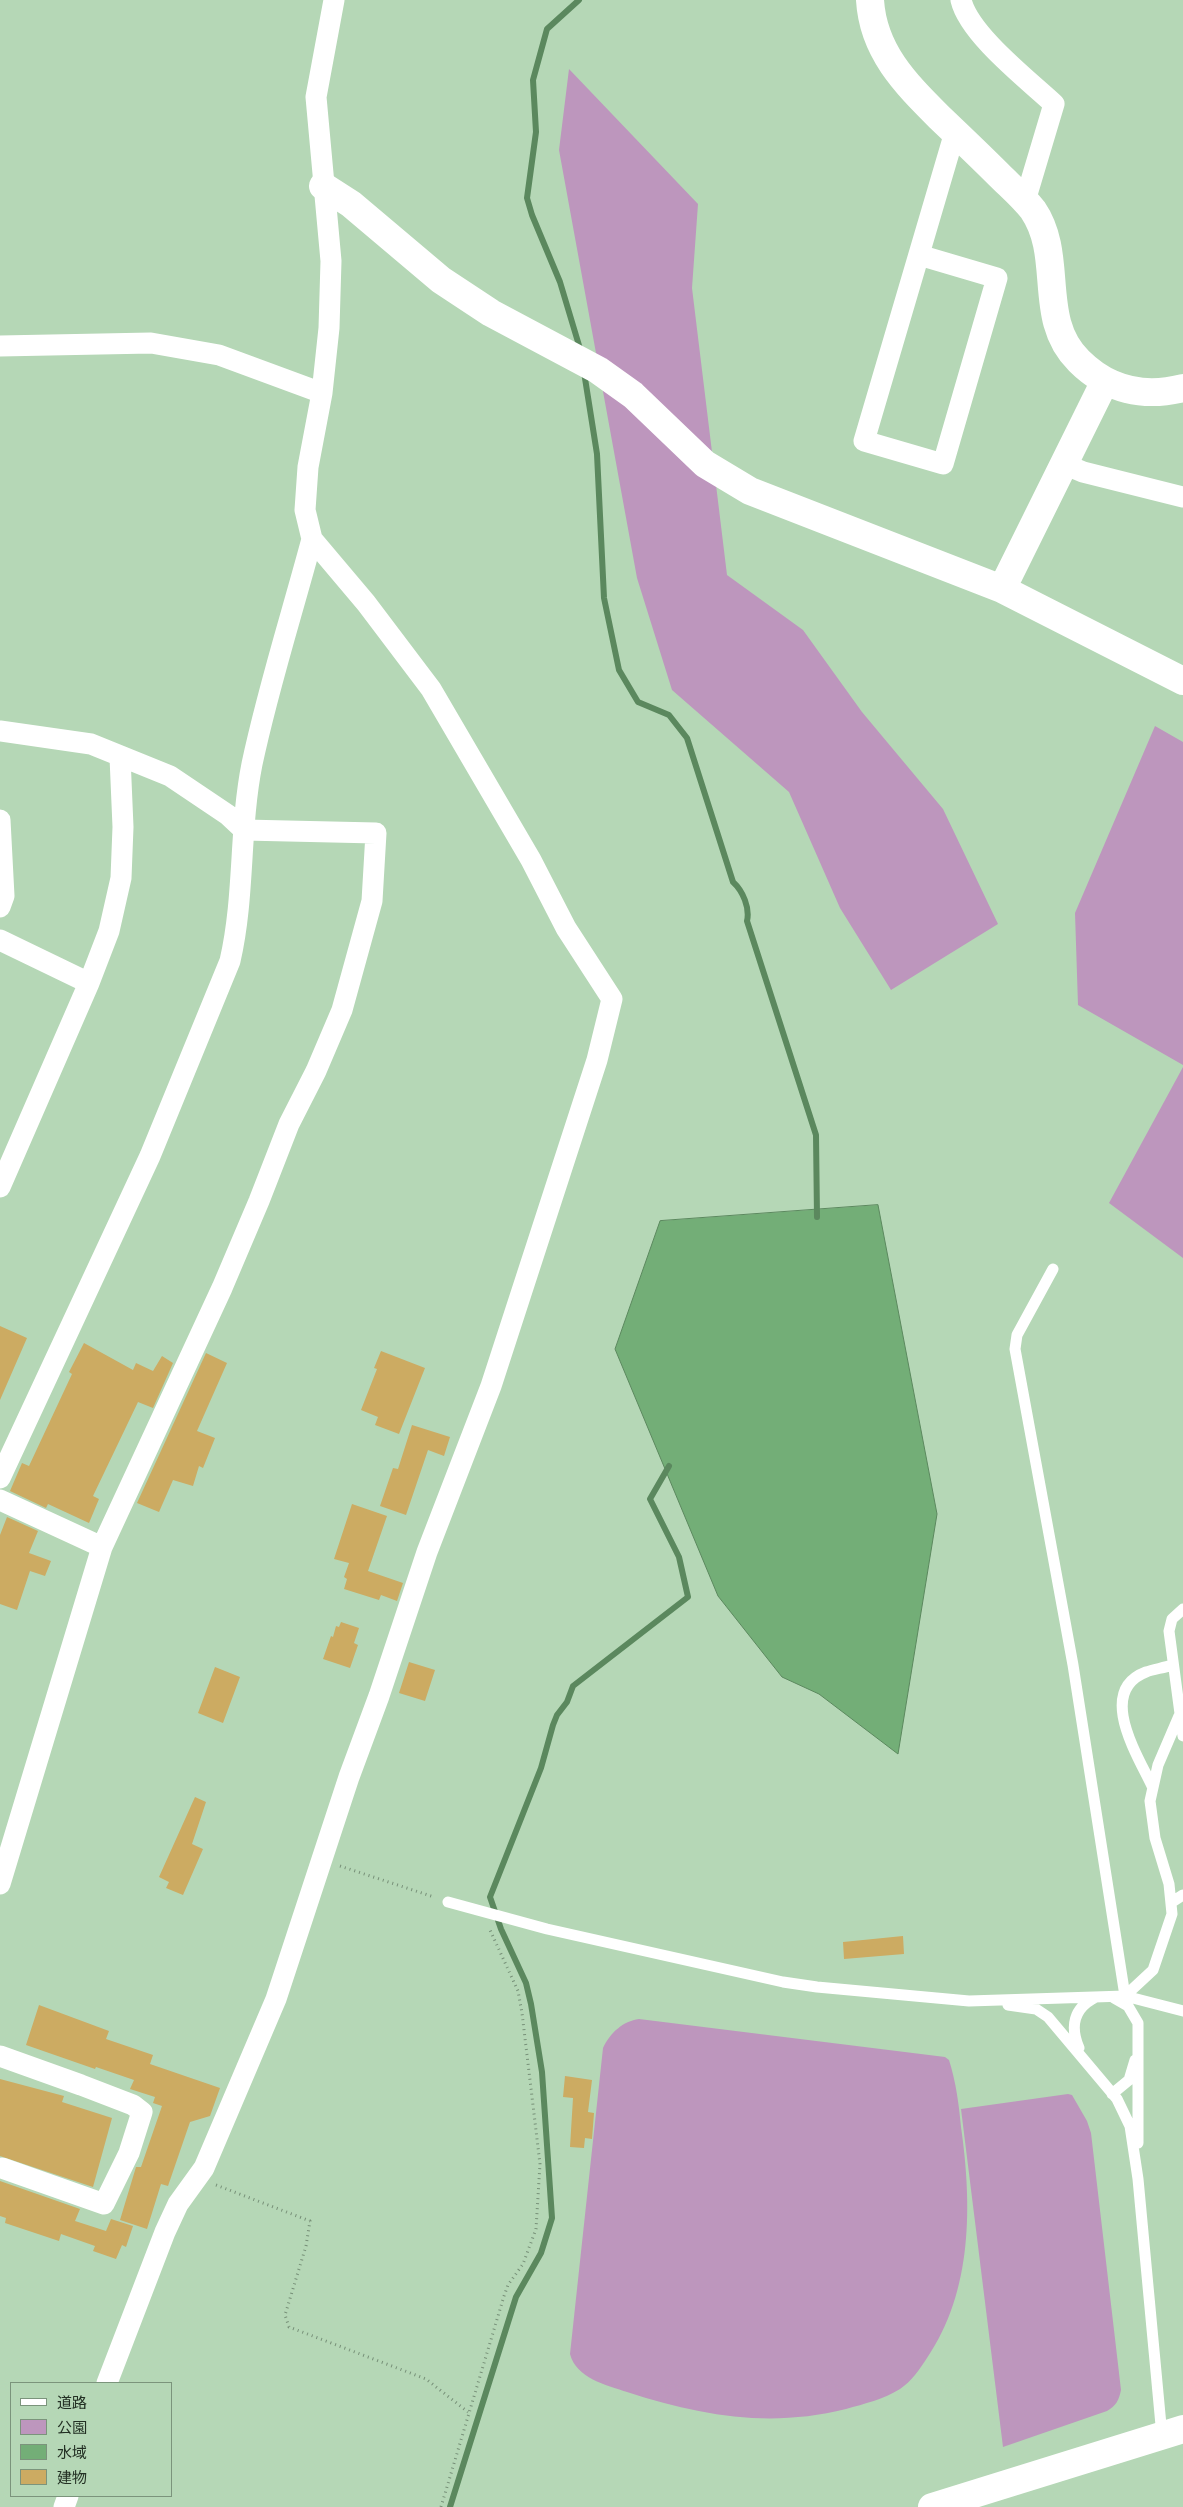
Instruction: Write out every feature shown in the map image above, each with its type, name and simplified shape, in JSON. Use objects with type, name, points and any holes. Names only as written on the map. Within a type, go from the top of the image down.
[{"type":"street","points":[[0,1478],[102,1254],[150,1156],[230,961],[237,929],[244,830],[252,765],[312,539],[306,510],[308,467],[322,393],[329,328],[331,261],[316,97],[334,0]]},
{"type":"street","points":[[870,0],[878,37],[890,63],[909,87],[1025,201],[1037,218],[1046,237],[1052,266],[1052,307],[1060,335],[1078,360],[1105,381],[1138,392],[1155,393],[1183,388]]},
{"type":"street","points":[[961,0],[963,10],[975,30],[1054,104],[1025,201]]},
{"type":"street","points":[[919,255],[997,278],[943,464],[864,441],[954,132]]},
{"type":"street","points":[[323,186],[352,204],[441,280],[491,313],[598,370],[633,395],[705,464],[750,491],[1002,589],[1183,681]]},
{"type":"street","points":[[0,346],[151,343],[218,355],[322,393]]},
{"type":"street","points":[[1002,589],[1105,381]]},
{"type":"street","points":[[1064,464],[1083,472],[1183,497]]},
{"type":"street","points":[[107,2382],[165,2232],[178,2204],[204,2168],[276,1999],[349,1778],[379,1696],[427,1552],[491,1386],[597,1060],[612,999],[566,928],[531,860],[431,689],[366,604],[312,539]]},
{"type":"street","points":[[0,735],[0,731],[91,744],[170,776],[228,815],[244,830],[376,833],[372,901],[342,1010],[316,1071],[289,1124],[222,1288],[102,1547],[0,1884]]},
{"type":"street","points":[[0,1187],[89,983],[109,931],[121,878],[123,827],[120,757]]},
{"type":"street","points":[[0,820],[4,896],[0,907]]},
{"type":"street","points":[[0,940],[89,983]]},
{"type":"street","points":[[0,1500],[102,1547]]},
{"type":"street","points":[[0,2056],[98,2092],[133,2106],[142,2112],[129,2152],[104,2204],[1,2171]]},
{"type":"street","points":[[932,2507],[1172,2432]]},
{"type":"lane","points":[[1053,1268],[1017,1335],[1015,1349],[1073,1665],[1126,1996]]},
{"type":"lane","points":[[1183,1610],[1172,1619],[1169,1644],[1183,1736]]},
{"type":"lane","points":[[1152,1786],[1126,1734],[1122,1712],[1123,1693],[1134,1680],[1145,1672],[1172,1666]]},
{"type":"lane","points":[[1126,1996],[1153,1970],[1168,1929],[1172,1902],[1152,1818],[1152,1786],[1166,1742],[1178,1724],[1179,1716]]},
{"type":"lane","points":[[1172,1902],[1183,1895]]},
{"type":"lane","points":[[448,1902],[546,1929],[783,1982],[1031,2008],[1042,2012],[1112,2094],[1130,2126],[1172,2432]]},
{"type":"lane","points":[[1092,2069],[1080,2051],[1073,2033],[1079,2011],[1088,2002],[1103,1996],[1122,2000],[1134,2013],[1139,2029],[1138,2179]]},
{"type":"lane","points":[[969,2001],[1126,1996],[1183,2011]]},
{"type":"lane","points":[[1112,2094],[1129,2080],[1138,2049]]},
{"type":"path","points":[[323,1860],[448,1902]]},
{"type":"path","points":[[441,2507],[504,2296],[532,2245],[538,2204],[540,2164],[518,1990],[488,1926]]},
{"type":"path","points":[[196,2178],[310,2221],[306,2246],[284,2315],[288,2327],[426,2380],[468,2412]]},
{"type":"green space","points":[[569,69],[698,204],[692,288],[727,575],[803,630],[862,712],[943,809],[998,924],[891,990],[840,908],[789,792],[672,690],[637,578],[559,150]]},
{"type":"green space","points":[[1155,726],[1183,742],[1183,1065],[1078,1005],[1075,913]]},
{"type":"green space","points":[[1183,1067],[1183,1258],[1109,1203]]},
{"type":"green space","points":[[639,2019],[945,2057],[949,2060],[957,2094],[967,2186],[965,2246],[961,2276],[942,2332],[918,2371],[900,2389],[867,2403],[818,2415],[790,2418],[736,2417],[682,2407],[610,2386],[585,2375],[573,2362],[570,2354],[603,2048],[609,2037],[622,2025]]},
{"type":"green space","points":[[1072,2095],[1087,2121],[1091,2133],[1121,2390],[1117,2402],[1107,2411],[1003,2447],[961,2109]]},
{"type":"water","points":[[878,1205],[937,1514],[898,1754],[819,1694],[782,1677],[718,1596],[615,1349],[660,1221]]},
{"type":"building","points":[[0,1326],[27,1338],[0,1400]]},
{"type":"building","points":[[84,1343],[133,1370],[136,1363],[153,1371],[162,1356],[173,1363],[153,1408],[138,1402],[93,1496],[99,1499],[89,1523],[48,1504],[46,1508],[10,1491],[22,1463],[29,1466],[72,1374],[69,1372]]},
{"type":"building","points":[[381,1351],[425,1368],[399,1434],[375,1425],[378,1417],[361,1410],[377,1369],[374,1368]]},
{"type":"building","points":[[206,1353],[227,1363],[197,1431],[215,1438],[203,1468],[199,1466],[193,1486],[173,1480],[159,1512],[137,1503]]},
{"type":"building","points":[[412,1425],[450,1437],[444,1456],[428,1450],[406,1515],[380,1506],[393,1468],[398,1469]]},
{"type":"building","points":[[352,1504],[387,1516],[368,1571],[403,1583],[397,1601],[381,1595],[379,1600],[344,1589],[347,1579],[344,1577],[349,1563],[334,1559]]},
{"type":"building","points":[[7,1517],[38,1531],[29,1553],[51,1561],[45,1576],[30,1571],[17,1610],[0,1604],[0,1535]]},
{"type":"building","points":[[341,1622],[359,1628],[354,1643],[358,1645],[350,1668],[323,1659],[331,1636],[333,1637],[336,1626],[339,1627]]},
{"type":"building","points":[[409,1662],[435,1670],[425,1701],[399,1693]]},
{"type":"building","points":[[215,1667],[240,1677],[223,1723],[198,1713]]},
{"type":"building","points":[[195,1797],[206,1802],[192,1844],[203,1849],[183,1895],[166,1888],[169,1882],[159,1877]]},
{"type":"building","points":[[903,1936],[904,1954],[844,1959],[843,1942]]},
{"type":"building","points":[[39,2005],[109,2031],[106,2039],[153,2055],[150,2064],[220,2088],[210,2116],[190,2122],[168,2186],[161,2184],[147,2229],[120,2220],[136,2167],[141,2167],[162,2106],[153,2103],[155,2097],[130,2089],[134,2080],[96,2067],[95,2069],[26,2045]]},
{"type":"building","points":[[565,2076],[592,2080],[588,2112],[594,2113],[592,2139],[585,2138],[584,2148],[570,2147],[573,2098],[563,2097]]},
{"type":"building","points":[[0,2079],[64,2096],[62,2102],[112,2118],[93,2187],[0,2156]]},
{"type":"building","points":[[0,2181],[80,2209],[75,2221],[106,2231],[111,2219],[133,2226],[126,2247],[122,2245],[116,2259],[93,2251],[95,2246],[61,2234],[59,2241],[5,2223],[6,2218],[0,2216]]},
{"type":"waterway","points":[[579,0],[547,29],[533,80],[536,132],[527,198],[532,215],[560,282],[581,352]]},
{"type":"waterway","points":[[584,372],[597,454],[604,598],[619,670],[638,702],[669,715],[687,738],[733,882],[745,900],[747,921],[816,1135],[817,1217]]},
{"type":"waterway","points":[[450,2507],[516,2297],[541,2253],[552,2218],[542,2072],[531,2004],[526,1983],[501,1929],[490,1897],[541,1768],[553,1725],[557,1715],[567,1702],[573,1686],[688,1597],[679,1557],[650,1499],[669,1466]]}]
